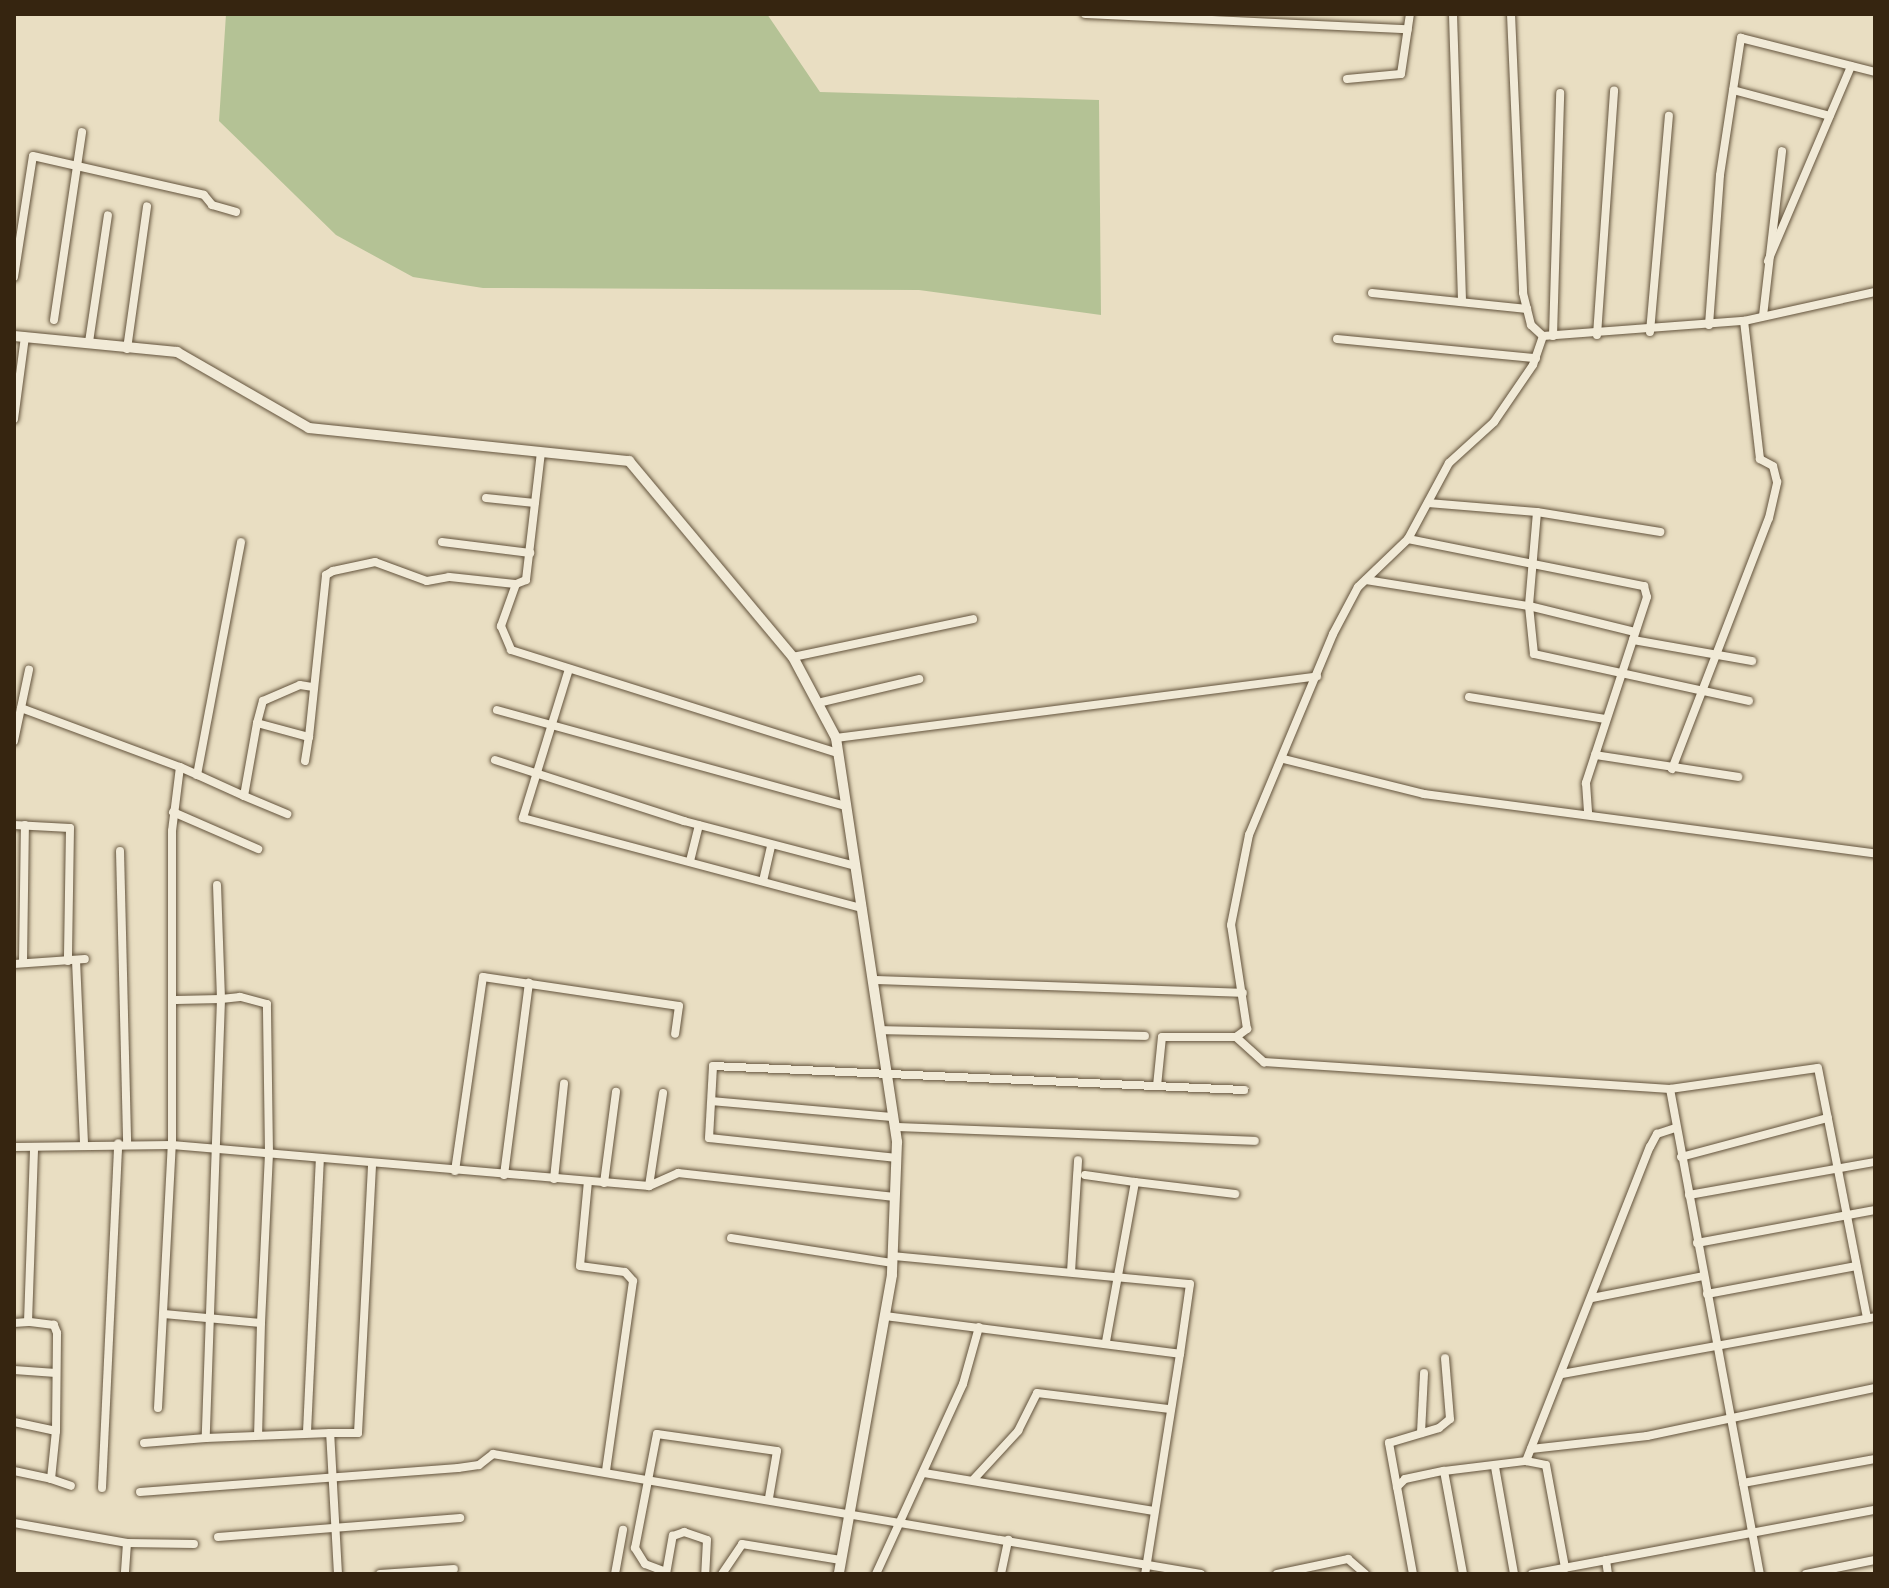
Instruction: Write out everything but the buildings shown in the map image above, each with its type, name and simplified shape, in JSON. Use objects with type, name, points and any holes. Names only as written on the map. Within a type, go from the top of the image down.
[{"type":"street","points":[[1085,14],[1231,16],[1408,29]]},
{"type":"street","points":[[1347,79],[1401,74],[1410,14]]},
{"type":"street","points":[[1453,14],[1462,302]]},
{"type":"street","points":[[1511,14],[1527,309],[1531,325],[1548,336],[1650,332],[1744,321],[1875,292]]},
{"type":"street","points":[[1709,325],[1741,38],[1875,72]]},
{"type":"street","points":[[1768,261],[1851,66]]},
{"type":"street","points":[[1733,90],[1830,116]]},
{"type":"street","points":[[1597,335],[1614,91]]},
{"type":"street","points":[[1157,1086],[1162,1037],[1236,1037],[1247,1029],[1231,925],[1249,835],[1317,676],[1366,580],[1408,539],[1449,463],[1494,422],[1548,336],[1560,93]]},
{"type":"street","points":[[1650,332],[1669,116]]},
{"type":"street","points":[[54,320],[82,132]]},
{"type":"street","points":[[1763,316],[1782,151]]},
{"type":"street","points":[[14,277],[33,156],[204,195],[212,205],[236,212]]},
{"type":"street","points":[[127,349],[147,206]]},
{"type":"street","points":[[89,342],[108,215]]},
{"type":"street","points":[[1372,293],[1527,309]]},
{"type":"street","points":[[1672,769],[1777,482],[1773,466],[1760,459],[1744,321]]},
{"type":"street","points":[[14,419],[20,337],[89,342],[189,356],[309,428],[629,461],[793,657],[822,702],[836,738],[897,1158],[893,1260],[839,1574]]},
{"type":"street","points":[[1337,339],[1536,358]]},
{"type":"street","points":[[305,761],[326,575],[375,562],[427,581],[449,577],[516,584],[526,580],[541,452]]},
{"type":"street","points":[[486,498],[535,503]]},
{"type":"street","points":[[1428,503],[1537,512],[1660,532]]},
{"type":"street","points":[[1537,512],[1529,606],[1534,654],[1699,695],[1749,701]]},
{"type":"street","points":[[1408,539],[1534,561],[1644,586],[1647,597],[1586,783],[1588,813]]},
{"type":"street","points":[[197,775],[241,542]]},
{"type":"street","points":[[442,542],[530,553]]},
{"type":"street","points":[[1366,580],[1529,606],[1715,657],[1752,661]]},
{"type":"street","points":[[516,584],[503,639],[511,650],[838,753]]},
{"type":"street","points":[[793,657],[973,619]]},
{"type":"street","points":[[569,669],[523,818],[862,908]]},
{"type":"street","points":[[14,741],[29,670]]},
{"type":"street","points":[[836,738],[1317,676]]},
{"type":"street","points":[[822,702],[919,679]]},
{"type":"street","points":[[14,684],[25,686]]},
{"type":"street","points":[[244,796],[263,701],[300,685],[312,687]]},
{"type":"street","points":[[1469,697],[1605,719]]},
{"type":"street","points":[[21,708],[180,767],[287,814]]},
{"type":"street","points":[[497,710],[846,806]]},
{"type":"street","points":[[257,723],[309,737]]},
{"type":"street","points":[[1595,755],[1738,777]]},
{"type":"street","points":[[1284,759],[1424,794],[1588,813],[1875,853]]},
{"type":"street","points":[[495,760],[699,825],[855,866]]},
{"type":"street","points":[[158,1408],[176,1000],[173,812],[180,767]]},
{"type":"street","points":[[173,812],[258,849]]},
{"type":"street","points":[[14,825],[70,828],[84,1145]]},
{"type":"street","points":[[25,825],[19,964],[76,960]]},
{"type":"street","points":[[690,861],[699,825]]},
{"type":"street","points":[[763,881],[771,845]]},
{"type":"street","points":[[102,1488],[122,1143],[120,851]]},
{"type":"street","points":[[206,1438],[220,1150],[221,999],[217,885]]},
{"type":"street","points":[[873,980],[1243,993]]},
{"type":"street","points":[[455,1171],[480,981],[529,983],[679,1006],[675,1034]]},
{"type":"street","points":[[504,1175],[529,983]]},
{"type":"street","points":[[176,1000],[260,998],[267,1004],[269,1154],[258,1434]]},
{"type":"street","points":[[880,1030],[1145,1036]]},
{"type":"street","points":[[1236,1037],[1264,1062],[1670,1089],[1818,1068],[1856,1266],[1871,1317],[1562,1374]]},
{"type":"street","points":[[897,1158],[717,1141],[708,1132],[713,1066],[719,1063],[887,1076],[1244,1090]]},
{"type":"street","points":[[554,1179],[564,1084]]},
{"type":"street","points":[[1670,1089],[1760,1574]]},
{"type":"street","points":[[604,1183],[616,1092]]},
{"type":"street","points":[[649,1186],[663,1093]]},
{"type":"street","points":[[712,1101],[894,1122],[1255,1141]]},
{"type":"street","points":[[1681,1157],[1828,1118]]},
{"type":"street","points":[[1526,1461],[1650,1147],[1657,1134],[1676,1128]]},
{"type":"street","points":[[14,1147],[122,1143],[172,1145],[649,1186],[678,1173],[895,1197]]},
{"type":"street","points":[[28,1322],[34,1147]]},
{"type":"street","points":[[307,1432],[320,1159]]},
{"type":"street","points":[[1071,1272],[1078,1160]]},
{"type":"street","points":[[1689,1195],[1875,1162]]},
{"type":"street","points":[[144,1443],[258,1434],[358,1433],[372,1164]]},
{"type":"street","points":[[1085,1175],[1235,1194]]},
{"type":"street","points":[[588,1181],[580,1266],[625,1272],[633,1281],[606,1471]]},
{"type":"street","points":[[1106,1341],[1121,1277],[1135,1182]]},
{"type":"street","points":[[1697,1243],[1875,1210]]},
{"type":"street","points":[[731,1238],[893,1260],[1190,1284],[1145,1574]]},
{"type":"street","points":[[1707,1294],[1856,1266]]},
{"type":"street","points":[[1592,1298],[1703,1276]]},
{"type":"street","points":[[164,1314],[261,1323]]},
{"type":"street","points":[[885,1316],[1106,1341],[1180,1354]]},
{"type":"street","points":[[14,1323],[54,1325],[56,1431],[51,1479]]},
{"type":"street","points":[[876,1574],[963,1384],[979,1327]]},
{"type":"street","points":[[1413,1574],[1388,1446],[1450,1419],[1445,1358]]},
{"type":"street","points":[[14,1370],[56,1373]]},
{"type":"street","points":[[1421,1433],[1424,1373]]},
{"type":"street","points":[[1531,1449],[1647,1436],[1875,1388]]},
{"type":"street","points":[[973,1480],[984,1461],[1018,1431],[1037,1393],[1170,1409]]},
{"type":"street","points":[[14,1422],[56,1431]]},
{"type":"street","points":[[705,1574],[707,1540],[684,1532],[673,1536],[666,1573],[635,1552],[646,1477],[661,1431],[779,1452],[769,1498]]},
{"type":"street","points":[[330,1433],[338,1574]]},
{"type":"street","points":[[140,1492],[472,1466],[493,1454],[1147,1561],[1201,1574]]},
{"type":"street","points":[[1743,1483],[1875,1459]]},
{"type":"street","points":[[1397,1487],[1405,1479],[1444,1471],[1526,1461],[1546,1465],[1565,1568]]},
{"type":"street","points":[[1495,1467],[1514,1574]]},
{"type":"street","points":[[14,1471],[71,1486]]},
{"type":"street","points":[[1444,1471],[1463,1574]]},
{"type":"street","points":[[924,1473],[1154,1511]]},
{"type":"street","points":[[1532,1574],[1875,1510]]},
{"type":"street","points":[[218,1537],[460,1518]]},
{"type":"street","points":[[14,1523],[127,1543],[194,1544]]},
{"type":"street","points":[[615,1574],[623,1530]]},
{"type":"street","points":[[1001,1574],[1008,1540]]},
{"type":"street","points":[[125,1574],[127,1543]]},
{"type":"street","points":[[722,1574],[742,1544],[841,1560]]},
{"type":"street","points":[[1277,1574],[1348,1559],[1365,1574]]},
{"type":"street","points":[[1606,1560],[1608,1574]]},
{"type":"street","points":[[1806,1574],[1875,1560]]},
{"type":"street","points":[[380,1574],[454,1569]]},
{"type":"green space","points":[[226,14],[767,14],[820,92],[1099,100],[1101,315],[919,290],[483,288],[413,277],[336,235],[219,121]]}]
